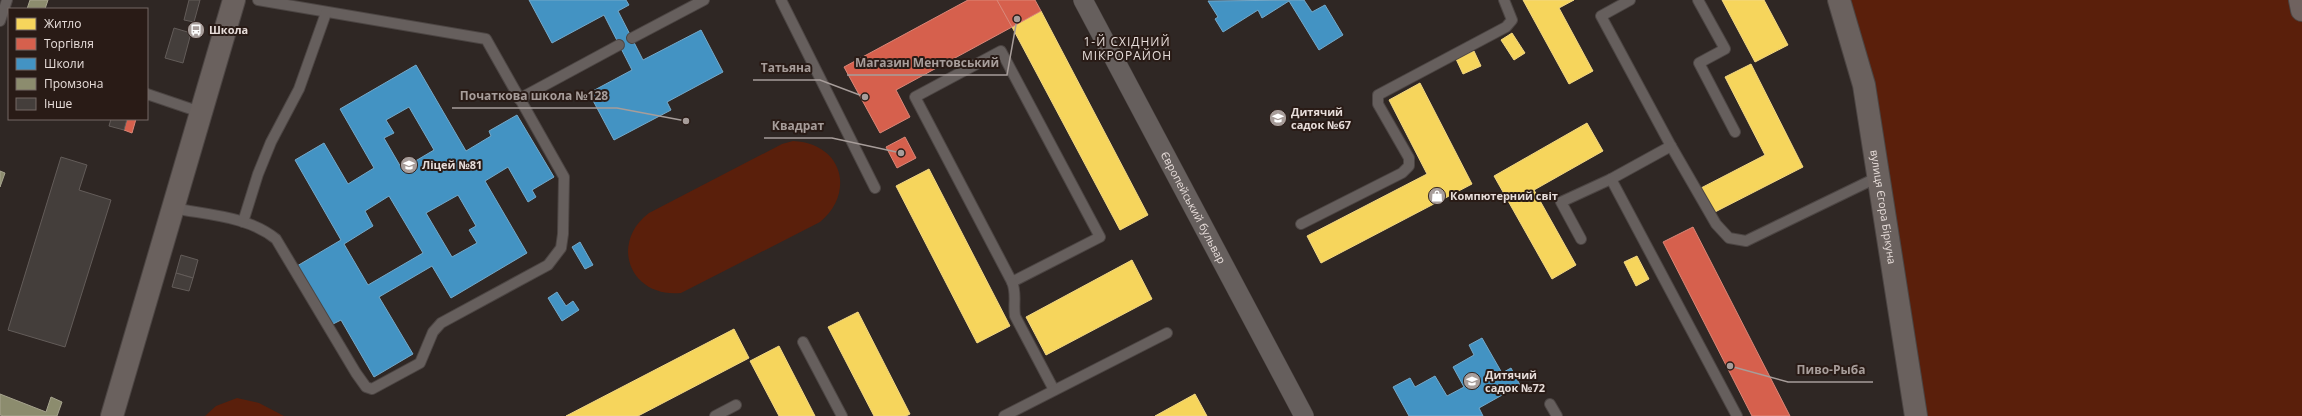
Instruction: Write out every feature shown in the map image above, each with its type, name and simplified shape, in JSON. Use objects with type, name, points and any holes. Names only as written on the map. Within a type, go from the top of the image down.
[{"type":"main road","points":[[2300,0],[2302,10]]},
{"type":"street","points":[[112,416],[234,0]]},
{"type":"street","name":"Європейський бульвар","points":[[1083,0],[1304,416]]},
{"type":"street","name":"вулиця Єгора Біркуна","points":[[1839,0],[1864,86],[1916,416]]},
{"type":"lane","points":[[0,21],[7,0]]},
{"type":"lane","points":[[173,208],[243,222],[255,226],[276,239],[366,387],[372,389],[384,385],[420,363],[433,332],[441,323],[539,271],[556,258],[561,248],[563,234],[564,177],[486,39],[326,13],[258,0]]},
{"type":"lane","points":[[632,38],[704,0]]},
{"type":"lane","points":[[781,0],[876,188]]},
{"type":"lane","points":[[1301,224],[1402,173],[1409,166],[1409,158],[1378,104],[1378,95],[1506,26],[1512,20],[1504,0]]},
{"type":"lane","points":[[1630,0],[1601,16],[1671,146],[1716,224],[1729,238],[1746,241],[1878,177]]},
{"type":"lane","points":[[1698,0],[1726,49],[1699,63],[1735,132]]},
{"type":"lane","points":[[243,222],[258,174],[271,142],[299,89],[326,13]]},
{"type":"lane","points":[[519,99],[619,45]]},
{"type":"lane","points":[[1012,282],[1100,237],[1001,51],[915,97],[1012,282],[1016,293],[1014,304],[1015,316],[1054,390]]},
{"type":"lane","points":[[148,94],[200,112]]},
{"type":"lane","points":[[1581,239],[1561,202],[1611,179],[1671,146]]},
{"type":"lane","points":[[1611,179],[1737,416]]},
{"type":"lane","points":[[1004,416],[1167,333]]},
{"type":"lane","points":[[803,342],[842,416]]},
{"type":"lane","points":[[1550,404],[1557,416]]},
{"type":"lane","points":[[715,416],[736,405]]},
{"type":"shaded area","points":[[1839,0],[2302,0],[2302,416],[1916,416]]},
{"type":"shaded area","points":[[793,141],[810,144],[823,150],[833,160],[838,171],[840,184],[838,197],[831,210],[820,222],[681,293],[663,292],[649,287],[638,278],[631,266],[628,253],[630,239],[637,225],[649,213],[782,144]]},
{"type":"shaded area","points":[[237,398],[259,403],[284,416],[205,416],[216,406]]},
{"type":"building: Житло","points":[[1523,0],[1574,0],[1559,8],[1593,71],[1569,84]]},
{"type":"building: Житло","points":[[1722,0],[1764,0],[1788,45],[1755,62]]},
{"type":"building: Житло","points":[[1041,11],[1148,215],[1120,230],[1012,27]]},
{"type":"building: Житло","points":[[1512,33],[1525,53],[1514,60],[1501,40]]},
{"type":"building: Житло","points":[[1474,51],[1481,66],[1463,74],[1456,59]]},
{"type":"building: Житло","points":[[1751,64],[1803,167],[1713,213],[1701,188],[1765,155],[1725,77]]},
{"type":"building: Житло","points":[[1420,83],[1472,184],[1321,263],[1307,236],[1427,174],[1389,100]]},
{"type":"building: Житло","points":[[1587,123],[1603,151],[1534,190],[1576,265],[1552,279],[1494,176]]},
{"type":"building: Житло","points":[[929,169],[1010,326],[977,343],[896,186]]},
{"type":"building: Житло","points":[[1637,256],[1649,279],[1636,286],[1624,262]]},
{"type":"building: Житло","points":[[1132,260],[1152,299],[1046,355],[1026,317]]},
{"type":"building: Житло","points":[[858,312],[910,414],[906,416],[874,416],[828,327]]},
{"type":"building: Житло","points":[[734,329],[749,358],[638,416],[566,416]]},
{"type":"building: Житло","points":[[779,346],[815,416],[779,416],[750,361]]},
{"type":"building: Житло","points":[[1195,394],[1207,416],[1155,416]]},
{"type":"building: Торгівля","points":[[968,0],[997,0],[1012,27],[896,90],[910,117],[880,133],[844,67]]},
{"type":"building: Торгівля","points":[[997,0],[1035,0],[1041,11],[1012,27]]},
{"type":"building: Торгівля","points":[[127,120],[136,120],[132,133],[124,130]]},
{"type":"building: Торгівля","points":[[905,137],[916,158],[897,168],[886,147]]},
{"type":"building: Торгівля","points":[[1693,227],[1790,416],[1752,416],[1663,242]]},
{"type":"building: Школи","points":[[529,0],[626,0],[629,5],[618,11],[643,60],[701,30],[723,72],[667,102],[671,110],[614,140],[589,93],[632,70],[604,15],[552,43]]},
{"type":"building: Школи","points":[[1304,0],[1312,12],[1325,5],[1343,35],[1319,50],[1289,1],[1262,18],[1258,10],[1223,32],[1215,19],[1218,17],[1208,1]]},
{"type":"building: Школи","points":[[416,65],[466,151],[491,136],[489,131],[517,115],[554,177],[532,190],[536,197],[528,202],[508,167],[485,181],[527,253],[451,298],[432,266],[379,297],[413,354],[374,377],[341,320],[331,325],[297,266],[341,240],[295,160],[324,143],[348,184],[374,168],[340,109]],"holes":[[[409,107],[434,150],[402,169],[384,138],[394,133],[386,120]],[[458,195],[476,226],[469,230],[477,243],[452,257],[426,213]],[[389,196],[423,253],[368,285],[344,244],[373,226],[365,211]]]},
{"type":"building: Школи","points":[[580,242],[593,265],[585,269],[572,247]]},
{"type":"building: Школи","points":[[557,292],[566,306],[573,301],[579,310],[562,321],[548,298]]},
{"type":"building: Школи","points":[[1482,338],[1502,373],[1511,368],[1520,385],[1479,408],[1483,416],[1409,416],[1393,387],[1410,378],[1415,387],[1435,376],[1447,396],[1464,387],[1453,367],[1474,355],[1469,345]]},
{"type":"building: Промзона","points":[[30,0],[48,0],[45,8],[27,8]]},
{"type":"building: Промзона","points":[[0,171],[5,173],[0,187]]},
{"type":"building: Промзона","points":[[0,394],[46,412],[51,397],[62,402],[57,416],[4,416],[0,415]]},
{"type":"building: Інше","points":[[189,0],[200,0],[194,22],[184,20]]},
{"type":"building: Інше","points":[[174,28],[191,33],[183,63],[165,58]]},
{"type":"building: Інше","points":[[111,120],[127,120],[124,130],[109,126]]},
{"type":"building: Інше","points":[[61,157],[87,165],[79,190],[111,200],[65,347],[8,330]]},
{"type":"building: Інше","points":[[181,255],[198,260],[193,278],[176,273]]},
{"type":"building: Інше","points":[[176,273],[193,278],[189,291],[172,287]]},
{"type":"place","name":"Магазин Ментовський","points":[[1017,19]]},
{"type":"place","name":"Школа","points":[[196,30]]},
{"type":"place","name":"Татьяна","points":[[865,97]]},
{"type":"place","name":"Дитячий садок №67","points":[[1278,118]]},
{"type":"place","name":"Початкова школа №128","points":[[686,121]]},
{"type":"place","name":"Квадрат","points":[[901,153]]},
{"type":"place","name":"Ліцей №81","points":[[409,165]]},
{"type":"place","name":"Компютерний світ","points":[[1437,196]]},
{"type":"place","name":"Пиво-Рыба","points":[[1730,366]]},
{"type":"place","name":"Дитячий садок №72","points":[[1472,381]]},
{"type":"district","name":"1-Й СХІДНИЙ МІКРОРАЙОН","points":[[1127,49]]}]
